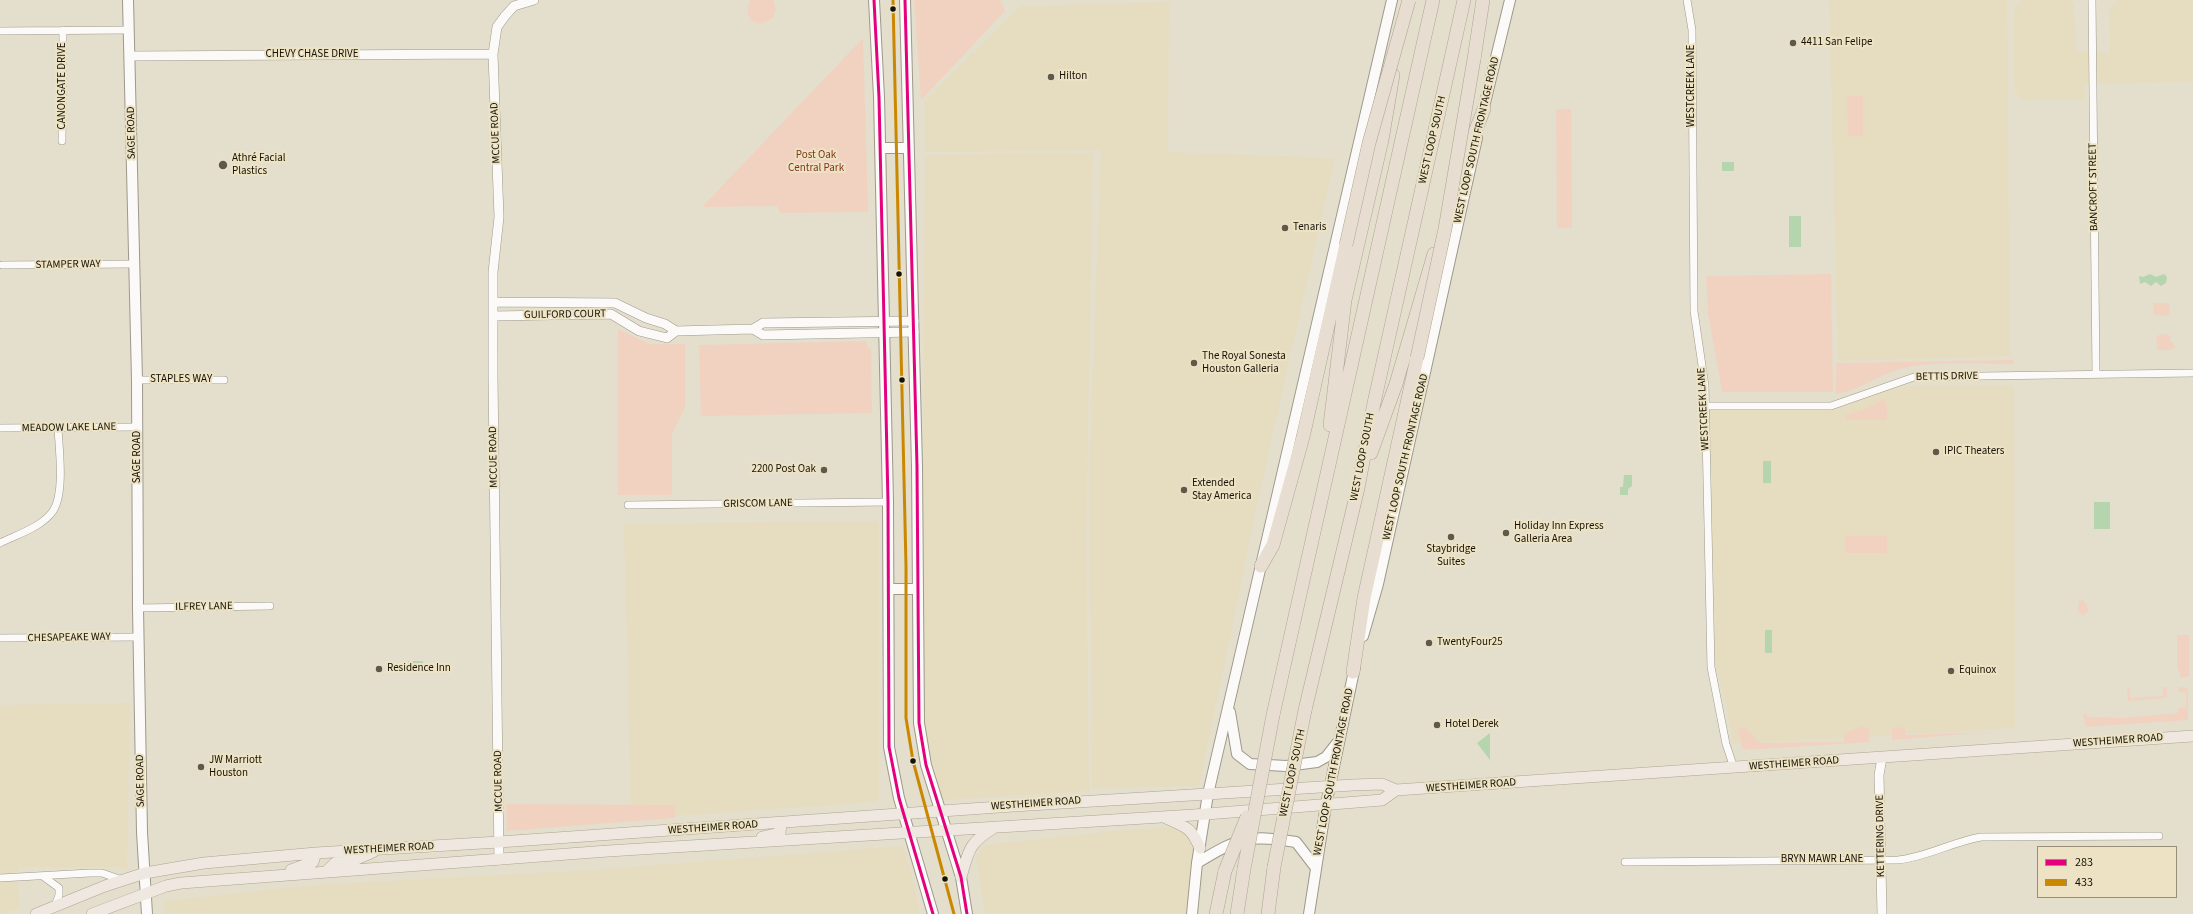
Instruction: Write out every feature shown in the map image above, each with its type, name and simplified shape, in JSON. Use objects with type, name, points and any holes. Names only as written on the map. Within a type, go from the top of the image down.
[{"type":"highway","points":[[1321,496],[1345,300],[1382,140],[1405,0]]},
{"type":"highway","points":[[1261,566],[1273,545],[1303,437],[1369,143],[1409,0]]},
{"type":"highway","points":[[1237,914],[1257,792],[1273,715],[1433,0]]},
{"type":"highway","name":"WEST LOOP SOUTH","points":[[1268,914],[1274,867],[1306,710],[1358,488],[1374,404],[1464,0]]},
{"type":"highway","points":[[1353,672],[1364,598],[1445,229],[1483,0]]},
{"type":"highway","points":[[1358,488],[1396,384],[1454,186],[1484,109]]},
{"type":"highway","points":[[1216,914],[1225,871],[1257,792]]},
{"type":"main road","name":"SAGE ROAD","points":[[128,0],[137,380],[138,608],[147,914]]},
{"type":"main road","points":[[874,0],[880,148],[882,320],[888,502],[889,747],[910,834],[933,914]]},
{"type":"main road","points":[[905,0],[914,321],[919,723],[926,765],[961,877],[967,914]]},
{"type":"main road","points":[[1192,914],[1197,864],[1208,794],[1392,0]]},
{"type":"main road","name":"WEST LOOP SOUTH FRONTAGE ROAD","points":[[1309,914],[1326,805],[1353,672],[1378,584],[1484,109],[1510,0]]},
{"type":"main road","points":[[880,148],[909,148]]},
{"type":"main road","points":[[889,589],[917,589]]},
{"type":"main road","points":[[1229,706],[1237,754],[1250,764],[1286,766],[1317,762],[1331,752],[1340,738]]},
{"type":"main road","name":"WESTHEIMER ROAD","points":[[36,914],[145,873],[204,863],[316,853],[1330,786],[1382,784],[1396,790],[2193,736]]},
{"type":"main road","name":"WESTHEIMER ROAD","points":[[92,914],[146,893],[181,883],[206,883],[327,871],[499,860],[608,851],[910,834],[1204,815],[1382,800],[1396,790]]},
{"type":"main road","points":[[1163,817],[1188,828],[1193,832],[1200,848]]},
{"type":"main road","points":[[732,844],[780,833],[781,823]]},
{"type":"main road","points":[[961,877],[971,846],[978,838],[994,828]]},
{"type":"main road","points":[[608,851],[616,845],[627,844],[660,831]]},
{"type":"main road","points":[[1197,864],[1223,847],[1244,839],[1269,837],[1296,842],[1316,868]]},
{"type":"main road","points":[[327,871],[335,863],[350,862],[381,849]]},
{"type":"main road","points":[[279,875],[313,862],[316,853]]},
{"type":"street","name":"MCCUE ROAD","points":[[499,860],[493,272],[499,217],[493,54],[497,27],[505,16],[514,6],[534,0]]},
{"type":"street","name":"WESTCREEK LANE","points":[[1687,0],[1692,30],[1694,310],[1703,368],[1705,406],[1711,667],[1726,744],[1734,768]]},
{"type":"street","name":"BANCROFT STREET","points":[[2092,0],[2096,373]]},
{"type":"street","name":"CANONGATE DRIVE","points":[[62,142],[63,30]]},
{"type":"street","points":[[0,31],[129,30]]},
{"type":"street","name":"CHEVY CHASE DRIVE","points":[[130,56],[493,54]]},
{"type":"street","name":"STAMPER WAY","points":[[2,265],[134,264]]},
{"type":"street","name":"GUILFORD COURT","points":[[493,302],[615,303],[646,318],[665,324],[676,331],[753,328],[763,323],[882,320],[914,321]]},
{"type":"street","points":[[532,302],[532,315]]},
{"type":"street","name":"GUILFORD COURT","points":[[494,316],[611,314],[639,331],[652,336],[667,338],[676,331]]},
{"type":"street","name":"GUILFORD COURT","points":[[753,328],[763,335],[883,334],[914,332]]},
{"type":"street","name":"BETTIS DRIVE","points":[[1705,406],[1831,406],[1914,377],[2022,376],[2096,373],[2193,373]]},
{"type":"street","name":"STAPLES WAY","points":[[137,380],[224,380]]},
{"type":"street","name":"MEADOW LAKE LANE","points":[[0,428],[137,427]]},
{"type":"street","points":[[0,543],[32,527],[53,511],[60,481],[58,428]]},
{"type":"street","name":"GRISCOM LANE","points":[[628,505],[888,502]]},
{"type":"street","name":"ILFREY LANE","points":[[138,608],[270,606]]},
{"type":"street","name":"CHESAPEAKE WAY","points":[[0,638],[139,637]]},
{"type":"street","name":"KETTERING DRIVE","points":[[1882,758],[1879,774],[1882,914]]},
{"type":"street","name":"BRYN MAWR LANE","points":[[1626,862],[1882,860],[1918,856],[1961,841],[1981,837],[2159,836]]},
{"type":"street","points":[[0,878],[102,873],[124,880]]},
{"type":"street","points":[[44,877],[54,882],[59,888],[60,895],[55,906]]},
{"type":"shaded area","points":[[1829,0],[2007,0],[2010,356],[1838,361]]},
{"type":"shaded area","points":[[2022,0],[2071,0],[2074,5],[2076,51],[2110,53],[2109,10],[2118,0],[2193,0],[2193,82],[2084,84],[2085,99],[2020,100],[2014,85],[2014,10]]},
{"type":"shaded area","points":[[1169,2],[1168,152],[1335,158],[1261,486],[1199,786],[1092,788],[1089,474],[1101,150],[925,152],[925,101],[1021,6]]},
{"type":"shaded area","points":[[1093,153],[1086,536],[1089,791],[942,800],[924,722],[922,674],[925,155]]},
{"type":"shaded area","points":[[1722,162],[1734,162],[1734,171],[1722,171]]},
{"type":"shaded area","points":[[1789,216],[1801,216],[1801,247],[1789,247]]},
{"type":"shaded area","points":[[2150,274],[2156,277],[2164,274],[2167,277],[2166,283],[2161,286],[2156,282],[2151,286],[2145,282],[2140,284],[2139,276],[2143,277]]},
{"type":"shaded area","points":[[2014,385],[2015,728],[1733,744],[1727,707],[1714,660],[1710,408],[1839,407],[1885,390],[1913,386]]},
{"type":"shaded area","points":[[1763,461],[1771,461],[1771,483],[1763,483]]},
{"type":"shaded area","points":[[1624,475],[1632,475],[1632,486],[1628,489],[1628,495],[1620,495],[1620,487],[1623,487]]},
{"type":"shaded area","points":[[2094,502],[2110,502],[2110,529],[2094,529]]},
{"type":"shaded area","points":[[879,521],[879,797],[874,802],[631,819],[624,524]]},
{"type":"shaded area","points":[[1765,630],[1772,630],[1772,653],[1765,653]]},
{"type":"shaded area","points":[[408,661],[423,661],[423,669],[408,669]]},
{"type":"shaded area","points":[[130,703],[127,867],[18,867],[19,909],[0,914],[0,705]]},
{"type":"shaded area","points":[[1490,733],[1490,760],[1477,743]]},
{"type":"shaded area","points":[[1197,826],[1187,914],[985,914],[976,858],[984,845],[1125,830]]},
{"type":"shaded area","points":[[903,846],[913,879],[920,914],[165,914],[164,901],[315,885],[591,870]]},
{"type":"green space","points":[[750,0],[773,0],[776,9],[773,18],[760,24],[751,20],[747,12]]},
{"type":"green space","points":[[914,0],[1000,0],[1005,11],[921,100]]},
{"type":"green space","name":"Post Oak Central Park","points":[[863,38],[868,212],[780,213],[777,206],[702,207]]},
{"type":"green space","points":[[1847,96],[1863,96],[1863,136],[1848,136]]},
{"type":"green space","points":[[1556,109],[1571,109],[1572,228],[1557,228]]},
{"type":"green space","points":[[1831,274],[1833,392],[1722,392],[1708,313],[1706,276]]},
{"type":"green space","points":[[2153,303],[2169,303],[2170,316],[2154,315]]},
{"type":"green space","points":[[618,329],[649,344],[685,344],[685,407],[672,434],[672,495],[618,495]]},
{"type":"green space","points":[[2167,334],[2170,336],[2171,342],[2173,342],[2175,348],[2171,350],[2157,350],[2157,340],[2155,338],[2159,335]]},
{"type":"green space","points":[[867,341],[867,346],[871,350],[872,413],[701,416],[699,345]]},
{"type":"green space","points":[[2013,360],[2013,364],[1954,363],[1909,367],[1888,373],[1852,390],[1836,394],[1836,363]]},
{"type":"green space","points":[[1884,399],[1887,406],[1887,420],[1846,420],[1845,415],[1868,408]]},
{"type":"green space","points":[[1845,536],[1887,536],[1887,553],[1845,553]]},
{"type":"green space","points":[[2083,600],[2087,605],[2088,611],[2083,616],[2078,611],[2079,601]]},
{"type":"green space","points":[[2177,635],[2189,635],[2189,676],[2181,678],[2177,667]]},
{"type":"green space","points":[[2163,687],[2167,687],[2167,697],[2128,701],[2127,688],[2130,688],[2130,698],[2163,696]]},
{"type":"green space","points":[[2180,687],[2188,688],[2188,720],[2086,727],[2083,714],[2086,713],[2087,717],[2124,718],[2178,713],[2178,708],[2186,707],[2186,692],[2178,692]]},
{"type":"green space","points":[[1862,726],[1869,729],[1869,742],[1745,750],[1742,747],[1738,728],[1746,728],[1760,743],[1844,742],[1844,734]]},
{"type":"green space","points":[[1905,727],[1906,735],[1991,732],[1892,740],[1892,728]]},
{"type":"green space","points":[[506,804],[675,805],[675,818],[507,831]]},
{"type":"transit line","name":"283","points":[[874,0],[879,97],[888,502],[889,747],[899,798],[933,914]]},
{"type":"transit line","name":"433","points":[[893,0],[906,566],[906,718],[913,761],[954,914]]},
{"type":"transit line","name":"283","points":[[905,0],[917,466],[919,723],[926,765],[961,877],[967,914]]},
{"type":"place","name":"4411 San Felipe","points":[[1793,43]]},
{"type":"place","name":"Hilton","points":[[1051,77]]},
{"type":"place","name":"Athré Facial Plastics","points":[[223,165]]},
{"type":"place","name":"Tenaris","points":[[1285,228]]},
{"type":"place","name":"The Royal Sonesta Houston Galleria","points":[[1194,363]]},
{"type":"place","name":"IPIC Theaters","points":[[1936,452]]},
{"type":"place","name":"2200 Post Oak","points":[[824,470]]},
{"type":"place","name":"Extended Stay America","points":[[1184,490]]},
{"type":"place","name":"Holiday Inn Express Galleria Area","points":[[1506,533]]},
{"type":"place","name":"Staybridge Suites","points":[[1451,537]]},
{"type":"place","name":"TwentyFour25","points":[[1429,643]]},
{"type":"place","name":"Residence Inn","points":[[379,669]]},
{"type":"place","name":"Equinox","points":[[1951,671]]},
{"type":"place","name":"Hotel Derek","points":[[1437,725]]},
{"type":"place","name":"JW Marriott Houston","points":[[201,767]]}]
